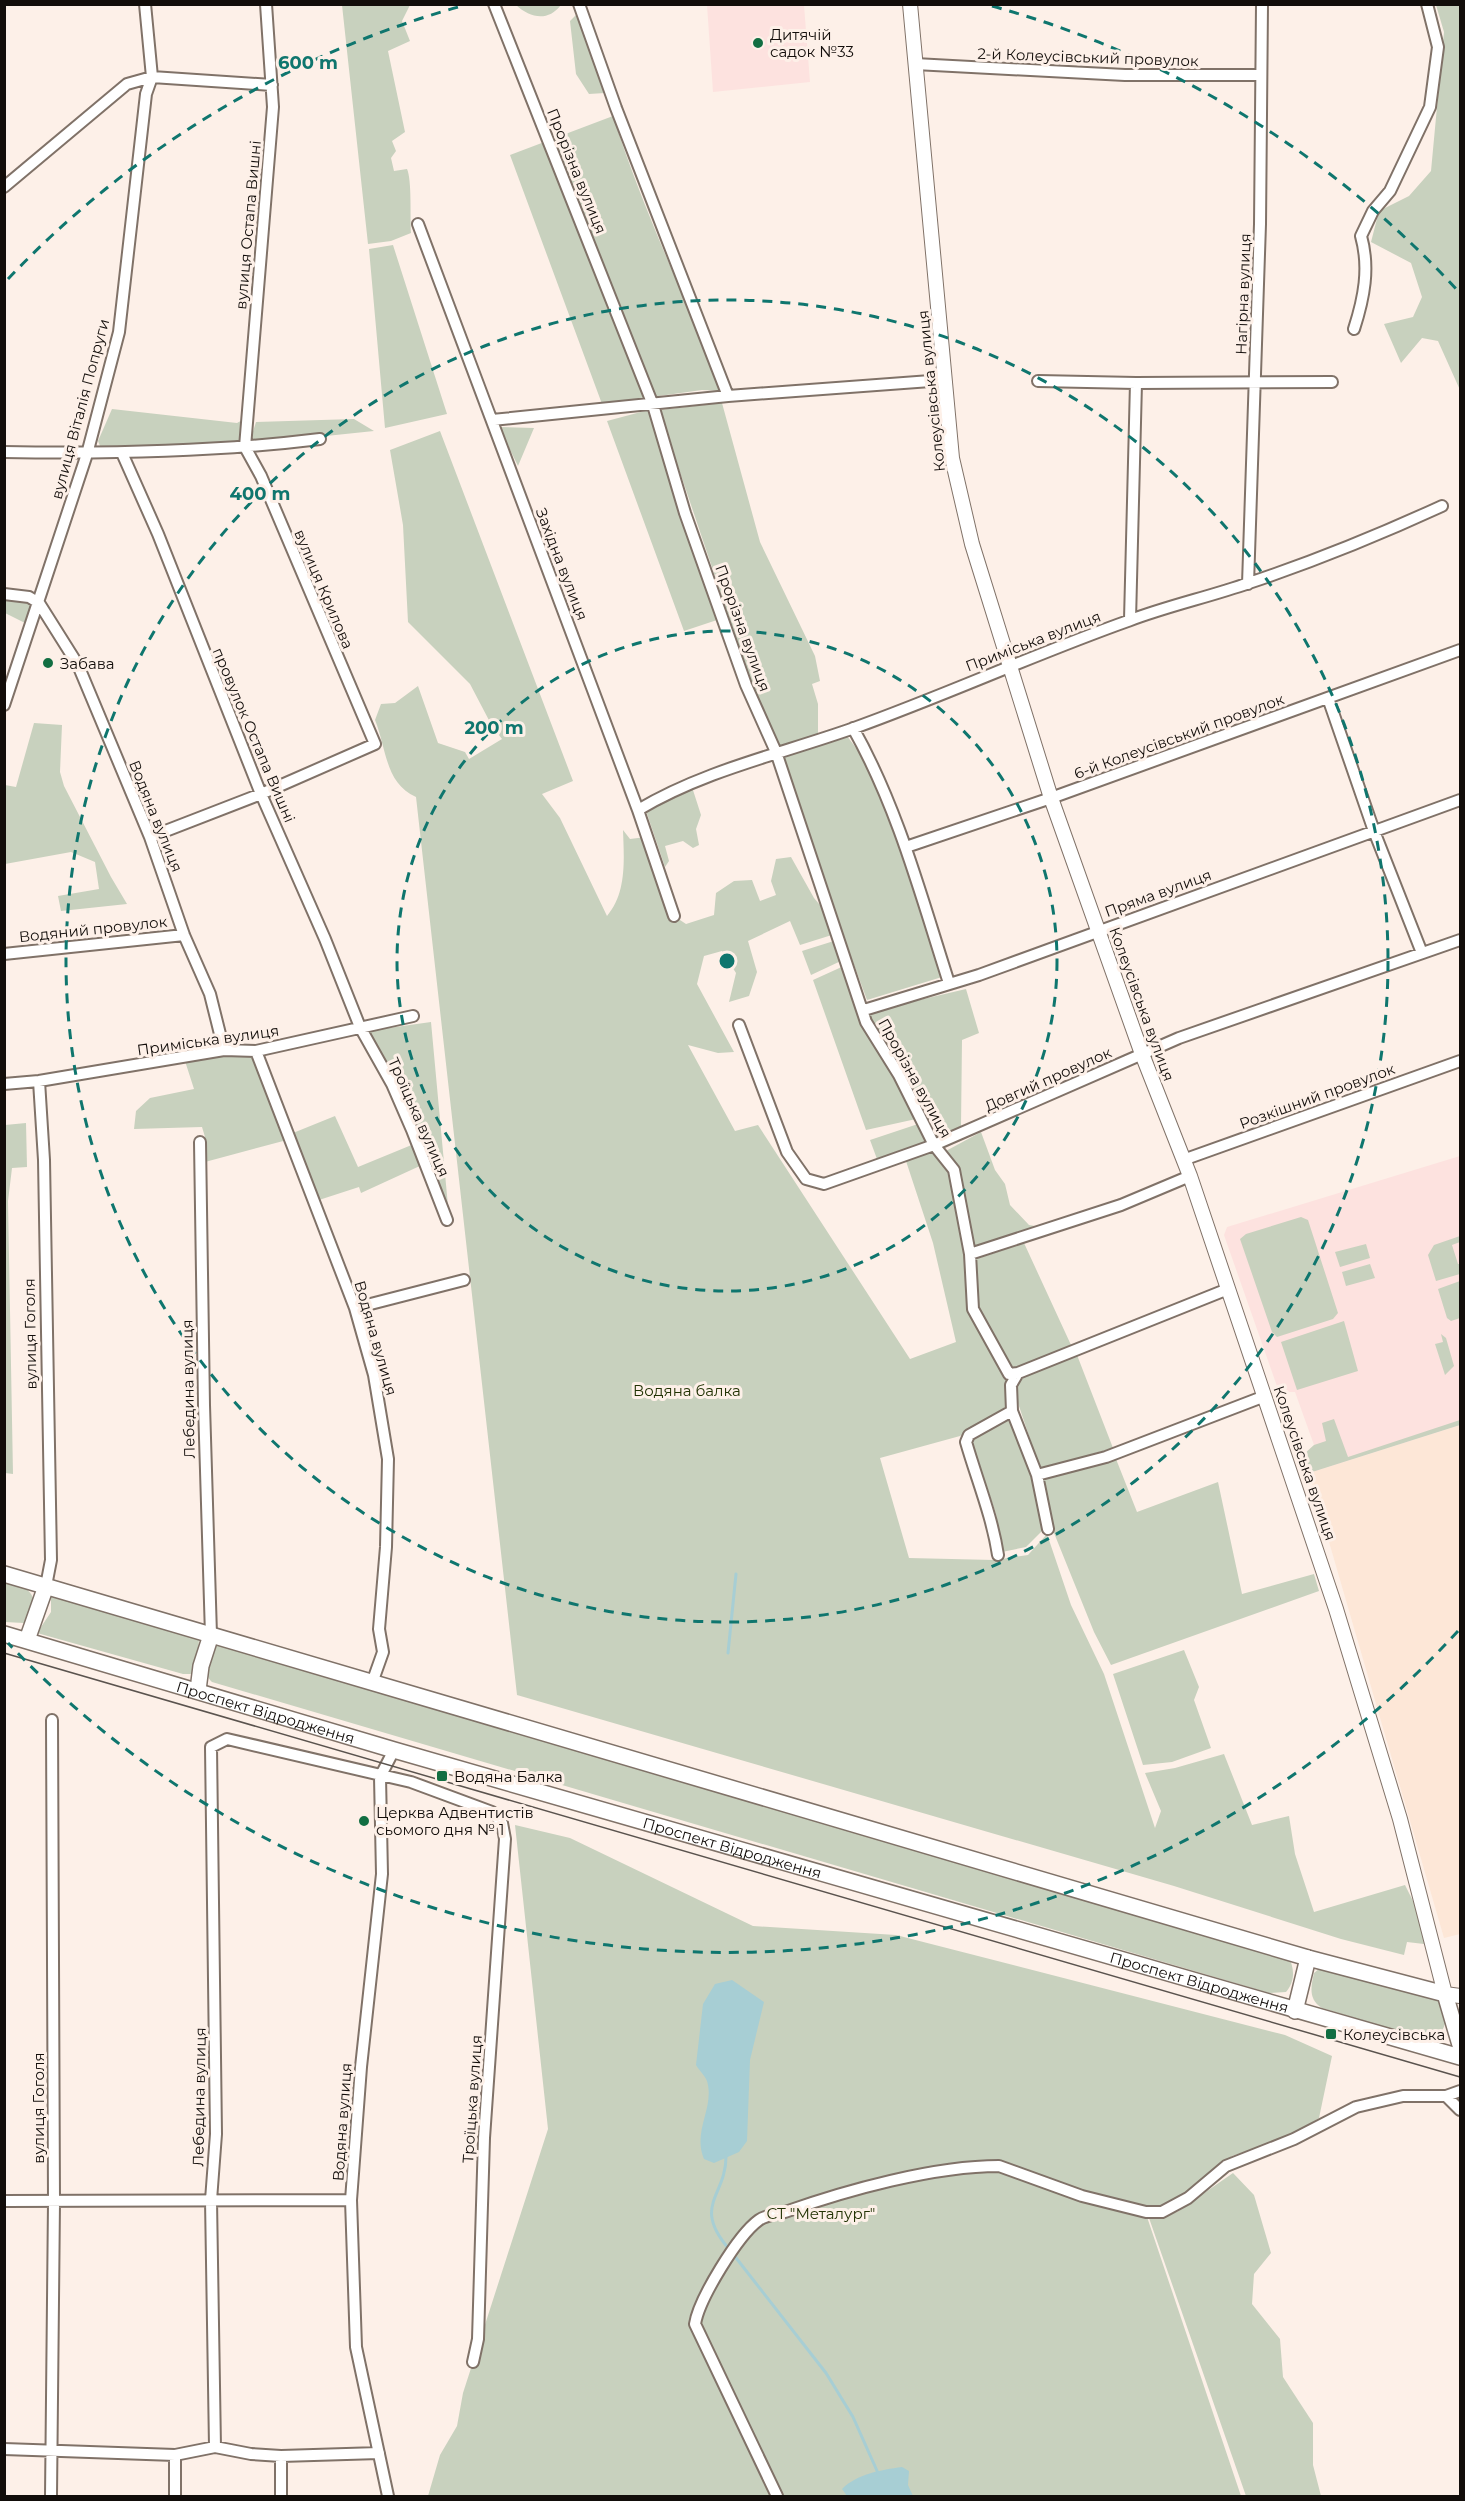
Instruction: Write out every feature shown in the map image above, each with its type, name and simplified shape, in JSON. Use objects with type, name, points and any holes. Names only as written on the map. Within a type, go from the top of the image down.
[{"type":"main road","points":[[4,1574],[1308,1958],[1453,1995],[1461,2045]]},
{"type":"main road","points":[[27,1640],[46,1586]]},
{"type":"main road","name":"Проспект Відродження","points":[[4,1634],[394,1750],[1461,2057]]},
{"type":"main road","points":[[198,1690],[201,1666],[211,1635]]},
{"type":"main road","points":[[1295,2011],[1308,1958]]},
{"type":"street","name":"вулиця Віталія Попруги","points":[[4,705],[87,454],[119,332],[146,94],[152,77],[145,4]]},
{"type":"street","name":"вулиця Остапа Вишні","points":[[245,447],[273,107],[266,4]]},
{"type":"street","name":"Прорізна вулиця","points":[[494,4],[653,405],[685,513],[742,675],[776,752],[864,1010],[866,1023],[899,1075],[934,1145],[954,1170],[970,1254],[973,1309],[1009,1374],[1018,1373]]},
{"type":"street","points":[[579,4],[616,108],[728,396]]},
{"type":"street","name":"Колеусівська вулиця","points":[[910,4],[952,458],[969,535],[1051,798],[1142,1054],[1190,1176],[1336,1609],[1453,1995]]},
{"type":"street","points":[[1354,329],[1365,289],[1366,255],[1361,236],[1373,211],[1390,191],[1430,107],[1438,47],[1427,4]]},
{"type":"street","name":"Нагірна вулиця","points":[[1248,584],[1256,382],[1262,5]]},
{"type":"street","name":"2-й Колеусівський провулок","points":[[915,64],[1125,75],[1260,75]]},
{"type":"street","points":[[4,187],[127,84],[152,77],[272,85]]},
{"type":"street","name":"Західна вулиця","points":[[418,224],[638,810],[674,916]]},
{"type":"street","points":[[492,420],[728,396],[944,380]]},
{"type":"street","points":[[1038,381],[1136,384],[1332,382]]},
{"type":"street","points":[[1130,620],[1136,384]]},
{"type":"street","points":[[4,452],[122,453],[245,447],[320,439]]},
{"type":"street","name":"вулиця Крилова","points":[[245,447],[261,476],[375,744],[261,794]]},
{"type":"street","name":"провулок Остапа Вишні","points":[[122,453],[158,534],[261,794],[360,1027]]},
{"type":"street","name":"Приміська вулиця","points":[[638,810],[686,784],[776,752],[853,729],[1009,664],[1130,620],[1248,584],[1362,543],[1442,506]]},
{"type":"street","points":[[4,594],[29,597],[39,603]]},
{"type":"street","name":"Водяна вулиця","points":[[39,603],[78,665],[150,837],[184,935],[210,994],[224,1050]]},
{"type":"street","name":"6-й Колеусівський провулок","points":[[906,846],[1051,798],[1461,650]]},
{"type":"street","points":[[1328,698],[1374,831],[1422,953]]},
{"type":"street","points":[[853,729],[877,771],[906,846],[949,982]]},
{"type":"street","points":[[150,837],[261,794]]},
{"type":"street","name":"Пряма вулиця","points":[[864,1010],[949,982],[980,975],[1461,800]]},
{"type":"street","name":"Водяний провулок","points":[[4,954],[184,935]]},
{"type":"street","name":"Довгий провулок","points":[[739,1025],[788,1152],[806,1179],[824,1184],[934,1145],[1179,1038],[1461,940]]},
{"type":"street","name":"Приміська вулиця","points":[[4,1083],[39,1081],[224,1050],[256,1051],[413,1016]]},
{"type":"street","name":"Троїцька вулиця","points":[[360,1027],[392,1084],[447,1220]]},
{"type":"street","name":"Водяна вулиця","points":[[256,1051],[355,1308],[374,1375],[388,1459],[386,1547],[379,1629],[383,1652],[372,1683]]},
{"type":"street","name":"Розкішний провулок","points":[[1183,1160],[1461,1061]]},
{"type":"street","name":"вулиця Гоголя","points":[[39,1081],[44,1161],[51,1560],[46,1586]]},
{"type":"street","name":"Лебедина вулиця","points":[[200,1142],[203,1381],[211,1635]]},
{"type":"street","points":[[970,1254],[1121,1205],[1190,1176]]},
{"type":"street","points":[[355,1308],[464,1280]]},
{"type":"street","points":[[1048,1529],[1037,1475],[1012,1411],[1011,1385],[1018,1373],[1228,1289]]},
{"type":"street","points":[[1037,1475],[1106,1457],[1265,1396]]},
{"type":"street","points":[[998,1555],[994,1530],[966,1442],[969,1436],[1012,1411]]},
{"type":"street","name":"вулиця Гоголя","points":[[51,2496],[54,2202],[52,1720]]},
{"type":"street","name":"Лебедина вулиця","points":[[215,2447],[211,2200],[216,2134],[210,1747],[227,1739],[380,1777]]},
{"type":"street","name":"Водяна вулиця","points":[[388,2496],[356,2347],[351,2200],[361,2067],[382,1874],[380,1777],[394,1750]]},
{"type":"street","name":"Троїцька вулиця","points":[[380,1777],[411,1782],[492,1812],[502,1823],[505,1839],[484,2138],[478,2339],[473,2362]]},
{"type":"street","points":[[777,2496],[695,2324],[713,2279],[761,2218],[822,2199],[910,2178],[965,2167],[978,2169],[989,2166],[999,2166],[1082,2196],[1146,2212],[1162,2212],[1188,2198],[1226,2166],[1294,2139],[1356,2107],[1403,2096],[1446,2096],[1461,2091]]},
{"type":"street","points":[[1446,2096],[1461,2110]]},
{"type":"street","points":[[4,2201],[351,2200]]},
{"type":"street","points":[[4,2449],[175,2455],[215,2447],[281,2456],[379,2453]]},
{"type":"street","points":[[175,2455],[175,2496]]},
{"type":"street","points":[[280,2496],[281,2456]]},
{"type":"shaded area","name":"Дитячій садок №33","points":[[707,5],[804,5],[810,82],[713,92]]},
{"type":"shaded area","points":[[1460,1156],[1460,1425],[1309,1473],[1303,1455],[1314,1445],[1295,1392],[1279,1392],[1224,1235],[1227,1227]]},
{"type":"shaded area","points":[[1460,1425],[1460,1934],[1444,1938],[1309,1473]]},
{"type":"green space","points":[[342,5],[410,5],[402,21],[410,41],[388,51],[405,132],[392,141],[396,151],[391,158],[394,171],[407,169],[409,174],[411,233],[391,241],[368,244]]},
{"type":"green space","points":[[516,5],[561,5],[550,14],[539,16],[527,13]]},
{"type":"green space","points":[[1436,5],[1460,5],[1460,390],[1438,341],[1422,338],[1401,363],[1384,324],[1413,317],[1422,297],[1411,263],[1371,242],[1379,211],[1409,196],[1431,171],[1444,32]]},
{"type":"green space","points":[[577,14],[605,93],[589,94],[576,74],[570,21]]},
{"type":"green space","points":[[613,116],[651,220],[723,391],[702,390],[602,404],[510,155]]},
{"type":"green space","points":[[393,245],[447,414],[385,428],[369,249]]},
{"type":"green space","points":[[722,403],[760,542],[815,656],[820,681],[812,684],[818,704],[818,734],[781,751],[750,680],[659,410]]},
{"type":"green space","points":[[112,409],[237,423],[246,418],[243,445],[102,451],[98,441]]},
{"type":"green space","points":[[652,409],[720,619],[684,631],[607,421]]},
{"type":"green space","points":[[354,419],[374,431],[249,444],[256,422]]},
{"type":"green space","points":[[499,427],[534,428],[518,466]]},
{"type":"green space","name":"Водяна балка","points":[[440,431],[573,781],[542,794],[560,818],[607,916],[618,897],[621,886],[624,864],[623,830],[630,839],[646,837],[674,916],[686,924],[714,915],[716,893],[734,881],[752,880],[760,901],[776,895],[771,881],[776,859],[791,857],[814,898],[826,912],[835,934],[800,945],[790,921],[748,941],[757,972],[749,996],[729,1002],[736,973],[722,951],[704,956],[697,984],[734,1052],[718,1053],[688,1045],[735,1131],[758,1125],[910,1359],[956,1342],[933,1243],[905,1158],[933,1149],[951,1171],[965,1246],[968,1311],[1008,1378],[1008,1408],[960,1436],[880,1458],[909,1558],[994,1560],[1028,1555],[1047,1534],[1071,1605],[1104,1674],[1155,1828],[1161,1811],[1145,1773],[1175,1768],[1224,1754],[1252,1825],[1289,1816],[1295,1854],[1314,1912],[1405,1885],[1422,1919],[1424,1944],[1407,1942],[1404,1955],[1341,1939],[1174,1886],[517,1695],[416,797],[398,783],[393,774],[375,720],[381,704],[395,703],[418,686],[438,743],[465,752],[469,759],[502,739],[492,726],[470,684],[408,622],[403,525],[390,450]]},
{"type":"green space","points":[[4,597],[28,600],[36,604],[29,625],[5,613]]},
{"type":"green space","points":[[34,723],[62,725],[60,772],[64,786],[127,904],[61,911],[58,896],[99,889],[95,862],[71,852],[5,864],[5,785],[16,787]]},
{"type":"green space","points":[[847,736],[872,769],[906,861],[942,977],[867,1000],[806,835],[782,757]]},
{"type":"green space","points":[[692,787],[701,815],[696,829],[699,845],[693,848],[683,841],[665,846],[669,861],[665,867],[645,808]]},
{"type":"green space","points":[[837,940],[843,960],[811,975],[802,951]]},
{"type":"green space","points":[[846,965],[916,1119],[866,1130],[813,980]]},
{"type":"green space","points":[[966,989],[979,1033],[962,1040],[961,1126],[936,1140],[871,1023],[868,1012]]},
{"type":"green space","points":[[431,1022],[448,1206],[412,1113],[367,1031]]},
{"type":"green space","points":[[224,1053],[255,1055],[287,1140],[205,1162],[205,1137],[202,1127],[134,1129],[136,1111],[150,1098],[194,1089],[185,1061]]},
{"type":"green space","points":[[335,1116],[358,1167],[414,1144],[422,1165],[361,1193],[359,1187],[319,1200],[293,1133]]},
{"type":"green space","points":[[26,1123],[27,1167],[12,1168],[8,1201],[13,1474],[5,1473],[5,1125]]},
{"type":"green space","points":[[918,1124],[926,1144],[877,1159],[870,1140]]},
{"type":"green space","points":[[981,1132],[995,1170],[1005,1184],[1010,1205],[1029,1225],[1035,1226],[972,1250],[944,1152]]},
{"type":"green space","points":[[1301,1217],[1308,1220],[1338,1313],[1333,1319],[1277,1337],[1272,1332],[1240,1239],[1246,1234]]},
{"type":"green space","points":[[1460,1236],[1460,1242],[1452,1245],[1458,1264],[1460,1264],[1460,1274],[1436,1281],[1428,1255],[1434,1245]]},
{"type":"green space","points":[[1024,1243],[1071,1345],[1011,1369],[977,1306],[976,1259]]},
{"type":"green space","points":[[1366,1244],[1370,1258],[1340,1267],[1335,1252]]},
{"type":"green space","points":[[1370,1264],[1375,1278],[1346,1286],[1342,1272]]},
{"type":"green space","points":[[1460,1281],[1460,1318],[1451,1321],[1447,1318],[1438,1289]]},
{"type":"green space","points":[[1344,1321],[1358,1371],[1297,1390],[1281,1342]]},
{"type":"green space","points":[[1441,1334],[1446,1338],[1454,1366],[1445,1375],[1435,1344],[1443,1342]]},
{"type":"green space","points":[[1077,1355],[1113,1448],[1040,1469],[1015,1388],[1022,1375]]},
{"type":"green space","points":[[1011,1416],[1031,1470],[1044,1529],[1026,1547],[1002,1552],[996,1514],[971,1439]]},
{"type":"green space","points":[[1334,1419],[1348,1457],[1460,1420],[1460,1425],[1309,1473],[1303,1455],[1314,1445],[1326,1441],[1322,1423]]},
{"type":"green space","points":[[1116,1459],[1137,1512],[1218,1482],[1242,1594],[1314,1574],[1319,1591],[1111,1665],[1094,1632],[1052,1528],[1043,1478]]},
{"type":"green space","points":[[4,1579],[21,1585],[31,1594],[33,1607],[24,1623],[5,1622]]},
{"type":"green space","points":[[51,1594],[199,1639],[197,1668],[191,1674],[183,1674],[37,1633],[51,1612]]},
{"type":"green space","points":[[217,1643],[1288,1956],[1293,1970],[1291,1984],[1286,1992],[1269,1993],[212,1682],[206,1673],[206,1667],[211,1651]]},
{"type":"green space","points":[[1184,1650],[1199,1687],[1194,1700],[1211,1748],[1172,1762],[1143,1765],[1113,1674]]},
{"type":"green space","name":"СТ \"Металург\"","points":[[515,1825],[570,1838],[753,1926],[896,1935],[1285,2035],[1332,2056],[1319,2118],[1291,2136],[1232,2156],[1188,2193],[1159,2208],[1145,2211],[1241,2496],[428,2496],[440,2455],[457,2426],[463,2393],[548,2129]]},
{"type":"green space","points":[[1320,1968],[1437,2000],[1444,2011],[1443,2030],[1439,2035],[1428,2040],[1322,2008],[1314,2001],[1312,1992],[1314,1973]]},
{"type":"green space","points":[[1233,2173],[1254,2195],[1271,2253],[1254,2274],[1252,2304],[1280,2339],[1283,2377],[1313,2423],[1313,2465],[1321,2496],[1246,2496],[1149,2218],[1177,2212]]},
{"type":"water","points":[[732,1980],[764,2002],[750,2060],[747,2141],[739,2152],[714,2163],[704,2159],[701,2149],[709,2091],[706,2079],[696,2065],[703,2004],[715,1984]]},
{"type":"water","points":[[902,2467],[909,2471],[908,2485],[913,2496],[847,2496],[842,2489],[862,2476]]},
{"type":"waterway","points":[[728,1653],[736,1574]]},
{"type":"waterway","points":[[726,2155],[725,2169],[712,2211],[713,2222],[718,2234],[729,2249]]},
{"type":"waterway","points":[[733,2254],[826,2373],[853,2417],[878,2473]]},
{"type":"tram line","points":[[4,1653],[1460,2077]]},
{"type":"place","name":"Дитячій садок №33","points":[[758,43]]},
{"type":"place","name":"Забава","points":[[48,663]]},
{"type":"place","name":"Водяна Балка","points":[[442,1776]]},
{"type":"place","name":"Церква Адвентистів сьомого дня № 1","points":[[364,1821]]},
{"type":"place","name":"Колеусівська","points":[[1331,2034]]}]
